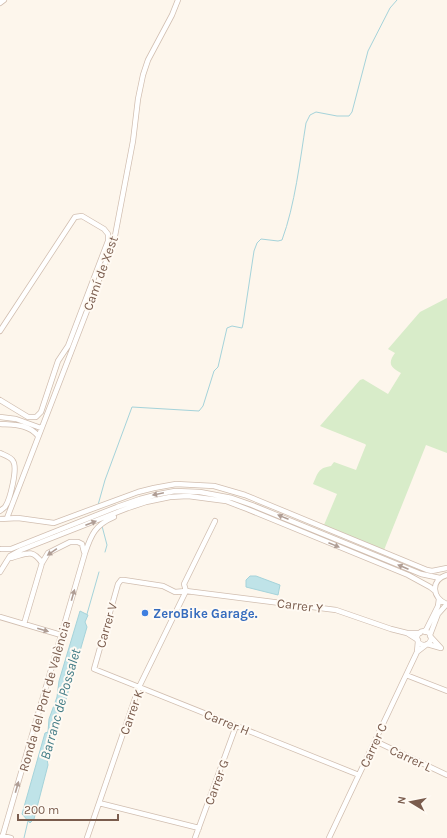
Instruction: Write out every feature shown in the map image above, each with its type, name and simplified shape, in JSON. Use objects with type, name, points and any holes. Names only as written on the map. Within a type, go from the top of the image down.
[{"type":"street","points":[[0,3],[4,0]]},
{"type":"street","name":"Camí de Xest","points":[[7,518],[114,241],[133,141],[138,99],[143,75],[148,60],[172,15],[178,0]]},
{"type":"street","points":[[0,331],[75,217],[84,217],[106,231],[108,241],[68,346],[58,361],[41,412],[36,417],[28,417],[0,400]]},
{"type":"street","points":[[0,418],[20,420],[41,428]]},
{"type":"street","points":[[0,424],[26,427],[38,436]]},
{"type":"street","points":[[0,453],[11,458],[14,468],[9,499],[0,511]]},
{"type":"street","points":[[0,519],[30,519],[54,523],[138,492],[154,488],[176,484],[214,486],[245,495],[427,570],[432,571],[447,568]]},
{"type":"street","points":[[1,548],[11,549],[140,499],[175,491],[200,492],[232,498],[252,505],[421,574],[440,578]]},
{"type":"street","points":[[0,572],[10,556],[21,550],[146,502],[188,496],[226,501],[408,575],[435,591]]},
{"type":"street","name":"Ronda del Port de València","points":[[2,836],[85,553],[93,533],[107,520],[154,503],[166,500],[209,498]]},
{"type":"street","name":"Carrer K","points":[[86,838],[139,687],[186,591],[184,584],[215,521]]},
{"type":"street","points":[[24,624],[42,563],[48,553],[70,542],[78,542],[84,547],[85,553]]},
{"type":"street","points":[[1,548],[7,560]]},
{"type":"street","points":[[7,560],[32,553],[38,556],[42,563]]},
{"type":"street","points":[[427,644],[430,640],[438,614],[447,604],[436,596],[435,591],[437,582],[440,578],[447,575]]},
{"type":"street","name":"Carrer Y","points":[[120,582],[124,580],[163,586],[175,592],[186,591],[336,610],[391,630],[407,633],[422,632]]},
{"type":"street","name":"Carrer V","points":[[94,669],[118,584],[120,582]]},
{"type":"street","points":[[439,599],[438,606],[418,641],[422,645],[427,644],[446,651]]},
{"type":"street","points":[[0,618],[61,635]]},
{"type":"street","points":[[422,632],[430,636],[441,648]]},
{"type":"street","name":"Carrer Y","points":[[407,633],[418,641]]},
{"type":"street","name":"Carrer C","points":[[329,838],[417,652],[418,641]]},
{"type":"street","name":"Carrer C","points":[[417,652],[427,644]]},
{"type":"street","name":"Carrer H","points":[[94,669],[359,775]]},
{"type":"street","points":[[406,675],[447,691]]},
{"type":"street","name":"Carrer G","points":[[195,838],[236,726]]},
{"type":"street","name":"Carrer L","points":[[375,741],[447,775]]},
{"type":"street","points":[[99,803],[198,828]]},
{"type":"street","points":[[2,836],[11,838]]},
{"type":"green space","points":[[447,298],[447,453],[426,445],[384,550],[324,525],[337,494],[313,484],[317,474],[323,468],[331,466],[334,462],[356,470],[366,445],[320,426],[360,380],[363,379],[388,394],[401,373],[391,365],[391,360],[395,353],[388,349],[420,312]]},
{"type":"water","points":[[250,576],[256,576],[280,585],[278,595],[246,587],[246,580]]},
{"type":"water","points":[[80,611],[88,615],[85,622],[87,627],[62,713],[59,713],[47,759],[48,765],[34,819],[30,823],[22,814],[45,733],[48,732],[49,719],[57,697],[59,681]]},
{"type":"waterway","points":[[98,505],[105,480],[132,407],[199,411],[203,406],[214,371],[218,367],[227,328],[232,326],[242,328],[254,251],[257,243],[261,239],[282,240],[294,197],[306,123],[310,115],[316,112],[337,116],[349,116],[352,112],[368,51],[390,8],[397,0]]},
{"type":"waterway","points":[[102,526],[107,545],[105,552]]},
{"type":"waterway","name":"Barranc de Possalet","points":[[87,614],[99,572]]},
{"type":"waterway","name":"Barranc de Possalet","points":[[24,838],[28,821]]},
{"type":"place","name":"ZeroBike Garage.","points":[[145,613]]}]
